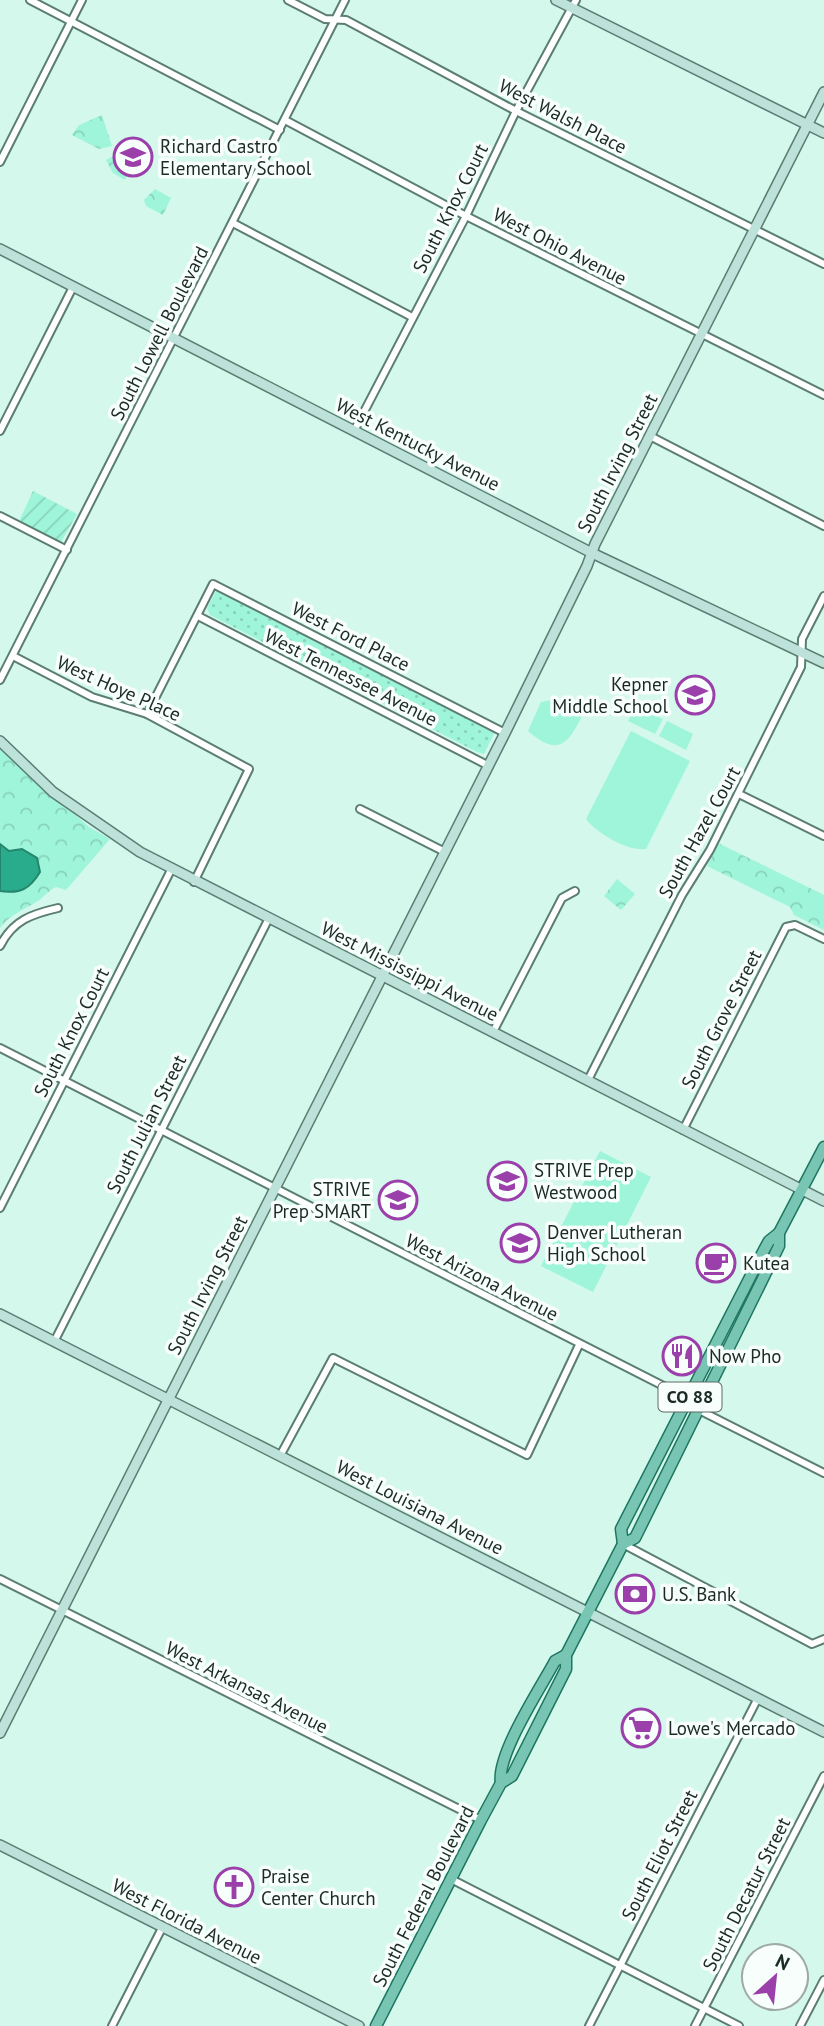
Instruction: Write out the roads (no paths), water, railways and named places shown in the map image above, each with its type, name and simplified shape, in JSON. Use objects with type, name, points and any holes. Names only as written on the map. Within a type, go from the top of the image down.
[{"type":"main road","name":"South Federal Boulevard","points":[[376,2026],[501,1783],[512,1776],[566,1669],[566,1655],[623,1544],[621,1529],[764,1250],[769,1241],[779,1233],[824,1147]]},
{"type":"main road","name":"South Federal Boulevard","points":[[623,1544],[635,1538],[779,1246],[779,1233]]},
{"type":"street","points":[[30,0],[279,130]]},
{"type":"street","points":[[0,162],[82,0]]},
{"type":"street","name":"West Walsh Place","points":[[288,0],[325,19],[346,20],[516,111],[824,264]]},
{"type":"street","name":"South Lowell Boulevard","points":[[0,680],[345,0]]},
{"type":"street","points":[[556,0],[574,4],[824,133]]},
{"type":"street","name":"South Knox Court","points":[[354,431],[466,216],[516,111],[574,4]]},
{"type":"street","name":"South Irving Street","points":[[0,1733],[489,766],[650,436],[824,92]]},
{"type":"street","name":"West Ohio Avenue","points":[[285,120],[466,216],[824,395]]},
{"type":"street","points":[[233,223],[412,317]]},
{"type":"street","name":"West Kentucky Avenue","points":[[0,249],[592,553],[824,663]]},
{"type":"street","points":[[0,431],[73,287]]},
{"type":"street","points":[[650,436],[824,526]]},
{"type":"street","points":[[0,516],[67,550]]},
{"type":"street","name":"West Ford Place","points":[[198,616],[214,584],[505,733]]},
{"type":"street","name":"South Hazel Court","points":[[588,1080],[682,895],[710,850],[739,794],[801,667],[802,639],[824,596]]},
{"type":"street","points":[[147,714],[198,616]]},
{"type":"street","name":"West Tennessee Avenue","points":[[198,616],[489,766]]},
{"type":"street","name":"West Hoye Place","points":[[13,656],[92,697],[147,714],[249,769],[194,882]]},
{"type":"street","name":"West Mississippi Avenue","points":[[0,741],[81,814],[172,870],[383,975],[824,1202]]},
{"type":"street","points":[[739,794],[824,836]]},
{"type":"street","points":[[360,809],[445,852]]},
{"type":"street","name":"South Knox Court","points":[[0,1208],[172,870]]},
{"type":"street","points":[[493,1032],[562,898],[575,891]]},
{"type":"street","points":[[0,946],[6,934],[27,915],[58,908]]},
{"type":"street","name":"South Julian Street","points":[[54,1342],[268,920]]},
{"type":"street","name":"South Grove Street","points":[[683,1130],[783,932],[791,926],[800,926],[824,939]]},
{"type":"street","name":"West Arizona Avenue","points":[[0,1048],[689,1399]]},
{"type":"street","name":"West Louisiana Avenue","points":[[0,1314],[824,1732]]},
{"type":"street","points":[[280,1456],[333,1358],[527,1455],[579,1345]]},
{"type":"street","points":[[697,1409],[824,1473]]},
{"type":"street","points":[[623,1544],[812,1644],[824,1639]]},
{"type":"street","name":"West Arkansas Avenue","points":[[0,1580],[481,1821]]},
{"type":"street","name":"South Eliot Street","points":[[589,2026],[758,1698]]},
{"type":"street","name":"South Decatur Street","points":[[695,2026],[824,1776]]},
{"type":"street","name":"West Florida Avenue","points":[[0,1844],[359,2026]]},
{"type":"street","points":[[451,1879],[739,2026]]},
{"type":"street","points":[[112,2026],[162,1928]]},
{"type":"street","points":[[800,2026],[824,1980]]},
{"type":"place","name":"Richard Castro Elementary School","points":[[133,157]]},
{"type":"place","name":"Kepner Middle School","points":[[695,695]]},
{"type":"place","name":"STRIVE Prep Westwood","points":[[507,1181]]},
{"type":"place","name":"STRIVE Prep SMART","points":[[398,1200]]},
{"type":"place","name":"Denver Lutheran High School","points":[[520,1243]]},
{"type":"place","name":"Kutea","points":[[716,1263]]},
{"type":"place","name":"Now Pho","points":[[682,1356]]},
{"type":"place","name":"U.S. Bank","points":[[635,1594]]},
{"type":"place","name":"Lowe's Mercado","points":[[641,1728]]},
{"type":"place","name":"Praise Center Church","points":[[234,1887]]}]
